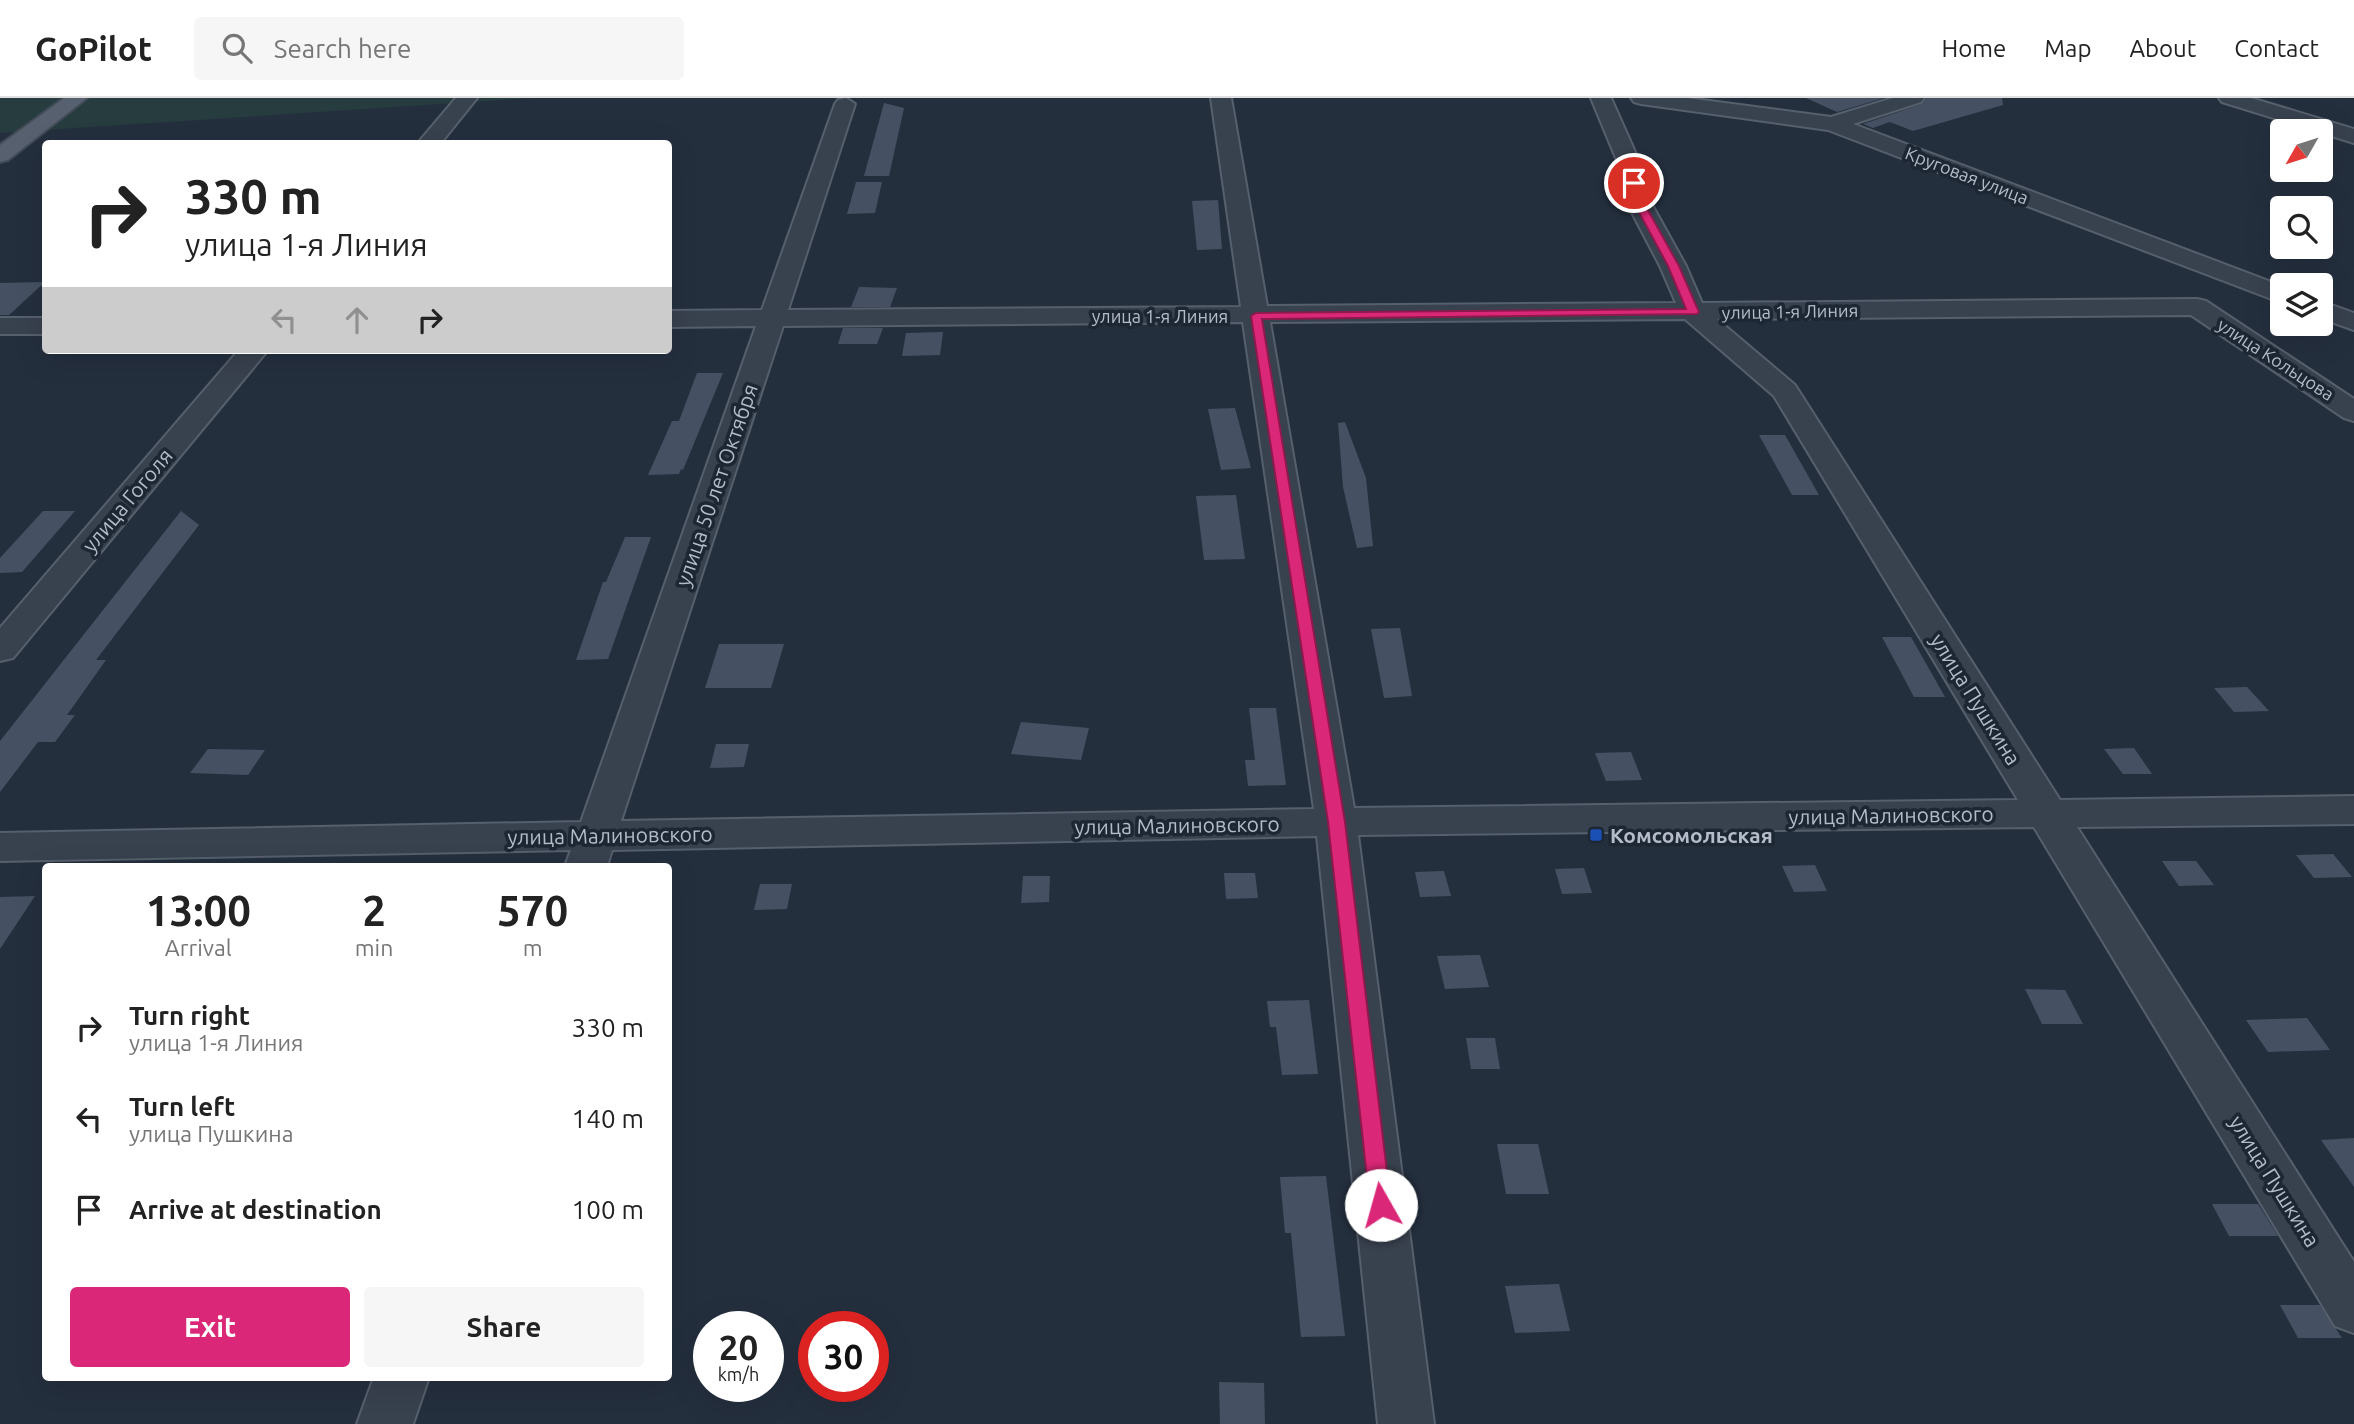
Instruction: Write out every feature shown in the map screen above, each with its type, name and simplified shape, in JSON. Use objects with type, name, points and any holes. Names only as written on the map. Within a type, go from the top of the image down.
[{"type":"main road","points":[[0,155],[76,98]]},
{"type":"street","points":[[431,140],[467,98]]},
{"type":"street","points":[[1221,98],[1336,822],[1406,1424]]},
{"type":"street","name":"улица Пушкина","points":[[1601,98],[1629,163],[1639,203],[1673,266],[1693,312],[1785,391],[2354,1309]]},
{"type":"street","name":"Круговая улица","points":[[1641,98],[1832,124],[2270,290]]},
{"type":"street","points":[[1832,124],[1914,98]]},
{"type":"street","points":[[2229,98],[2354,136]]},
{"type":"street","name":"улица 50 лет Октября","points":[[591,850],[845,104]]},
{"type":"street","name":"улица 1-я Линия","points":[[672,319],[2197,307]]},
{"type":"street","name":"улица Кольцова","points":[[2197,307],[2353,409]]},
{"type":"street","points":[[2333,314],[2354,322]]},
{"type":"street","points":[[0,326],[42,326]]},
{"type":"street","name":"улица Гоголя","points":[[0,650],[251,354]]},
{"type":"street","name":"улица Малиновского","points":[[0,847],[591,850],[1336,822],[2354,810]]},
{"type":"street","points":[[385,1424],[401,1381]]},
{"type":"green space","points":[[0,98],[531,98],[0,133]]},
{"type":"building","points":[[1806,98],[1884,98],[1837,112]]},
{"type":"building","points":[[1927,98],[2002,98],[2003,105],[1913,131],[1890,122],[1873,128],[1863,124],[1922,104]]},
{"type":"building","points":[[884,103],[904,108],[889,176],[864,176]]},
{"type":"building","points":[[856,182],[882,182],[875,213],[847,214]]},
{"type":"building","points":[[1218,200],[1222,249],[1197,250],[1192,201]]},
{"type":"building","points":[[42,282],[42,285],[9,315],[0,315],[0,283]]},
{"type":"building","points":[[859,287],[897,288],[890,307],[851,307]]},
{"type":"building","points":[[843,328],[883,328],[877,344],[838,344]]},
{"type":"building","points":[[943,332],[940,355],[902,356],[906,333]]},
{"type":"building","points":[[697,373],[723,373],[683,470],[681,469],[679,474],[648,475],[672,421],[679,421]]},
{"type":"building","points":[[1235,408],[1251,468],[1221,470],[1208,409]]},
{"type":"building","points":[[1345,422],[1366,478],[1373,546],[1357,548],[1343,487],[1338,423]]},
{"type":"building","points":[[1759,435],[1785,435],[1819,495],[1792,495]]},
{"type":"building","points":[[1236,495],[1245,559],[1204,560],[1196,496]]},
{"type":"building","points":[[43,511],[75,511],[22,572],[0,573],[0,558]]},
{"type":"building","points":[[181,511],[199,525],[96,660],[106,660],[67,715],[75,715],[55,742],[38,742],[0,792],[0,741]]},
{"type":"building","points":[[625,537],[651,537],[608,659],[576,660],[603,582],[606,582]]},
{"type":"building","points":[[1400,628],[1412,696],[1384,698],[1371,629]]},
{"type":"building","points":[[1882,637],[1911,637],[1945,697],[1914,697]]},
{"type":"building","points":[[719,644],[784,644],[771,688],[705,688]]},
{"type":"building","points":[[2247,687],[2269,711],[2234,712],[2214,688]]},
{"type":"building","points":[[1249,708],[1276,708],[1286,785],[1248,786],[1245,760],[1255,760]]},
{"type":"building","points":[[1021,722],[1089,728],[1081,760],[1011,754]]},
{"type":"building","points":[[716,744],[749,744],[744,767],[710,768]]},
{"type":"building","points":[[2134,748],[2152,774],[2123,774],[2104,749]]},
{"type":"building","points":[[208,749],[265,750],[248,775],[190,773]]},
{"type":"building","points":[[1631,752],[1642,780],[1606,781],[1595,753]]},
{"type":"building","points":[[2333,854],[2352,877],[2314,878],[2296,855]]},
{"type":"building","points":[[2162,861],[2196,861],[2214,885],[2179,886]]},
{"type":"building","points":[[1815,865],[1827,891],[1794,892],[1782,866]]},
{"type":"building","points":[[1584,868],[1592,893],[1562,894],[1555,869]]},
{"type":"building","points":[[1444,871],[1451,896],[1420,897],[1415,872]]},
{"type":"building","points":[[1224,873],[1255,873],[1258,898],[1226,899]]},
{"type":"building","points":[[1023,876],[1050,876],[1049,902],[1021,903]]},
{"type":"building","points":[[760,884],[792,884],[787,909],[754,910]]},
{"type":"building","points":[[35,896],[0,949],[0,897]]},
{"type":"building","points":[[1480,955],[1489,987],[1445,989],[1437,956]]},
{"type":"building","points":[[2025,989],[2065,990],[2083,1024],[2042,1024]]},
{"type":"building","points":[[1309,1000],[1318,1074],[1282,1075],[1276,1027],[1270,1027],[1267,1001]]},
{"type":"building","points":[[2307,1018],[2330,1050],[2268,1052],[2246,1020]]},
{"type":"building","points":[[1466,1038],[1495,1038],[1500,1069],[1471,1069]]},
{"type":"building","points":[[2354,1138],[2354,1187],[2321,1140]]},
{"type":"building","points":[[1497,1144],[1538,1144],[1549,1194],[1506,1194]]},
{"type":"building","points":[[1326,1176],[1345,1336],[1301,1337],[1291,1233],[1285,1233],[1280,1177]]},
{"type":"building","points":[[2212,1204],[2258,1204],[2278,1236],[2229,1236]]},
{"type":"building","points":[[1559,1284],[1570,1331],[1515,1333],[1505,1286]]},
{"type":"building","points":[[2280,1305],[2320,1305],[2342,1338],[2298,1338]]},
{"type":"building","points":[[1219,1382],[1264,1383],[1265,1424],[1220,1424]]},
{"type":"place","name":"Комсомольская","points":[[1596,835]]},
{"type":"route","points":[[1381,1205],[1336,822],[1256,316],[1693,312],[1673,266],[1639,203],[1634,183]]}]
